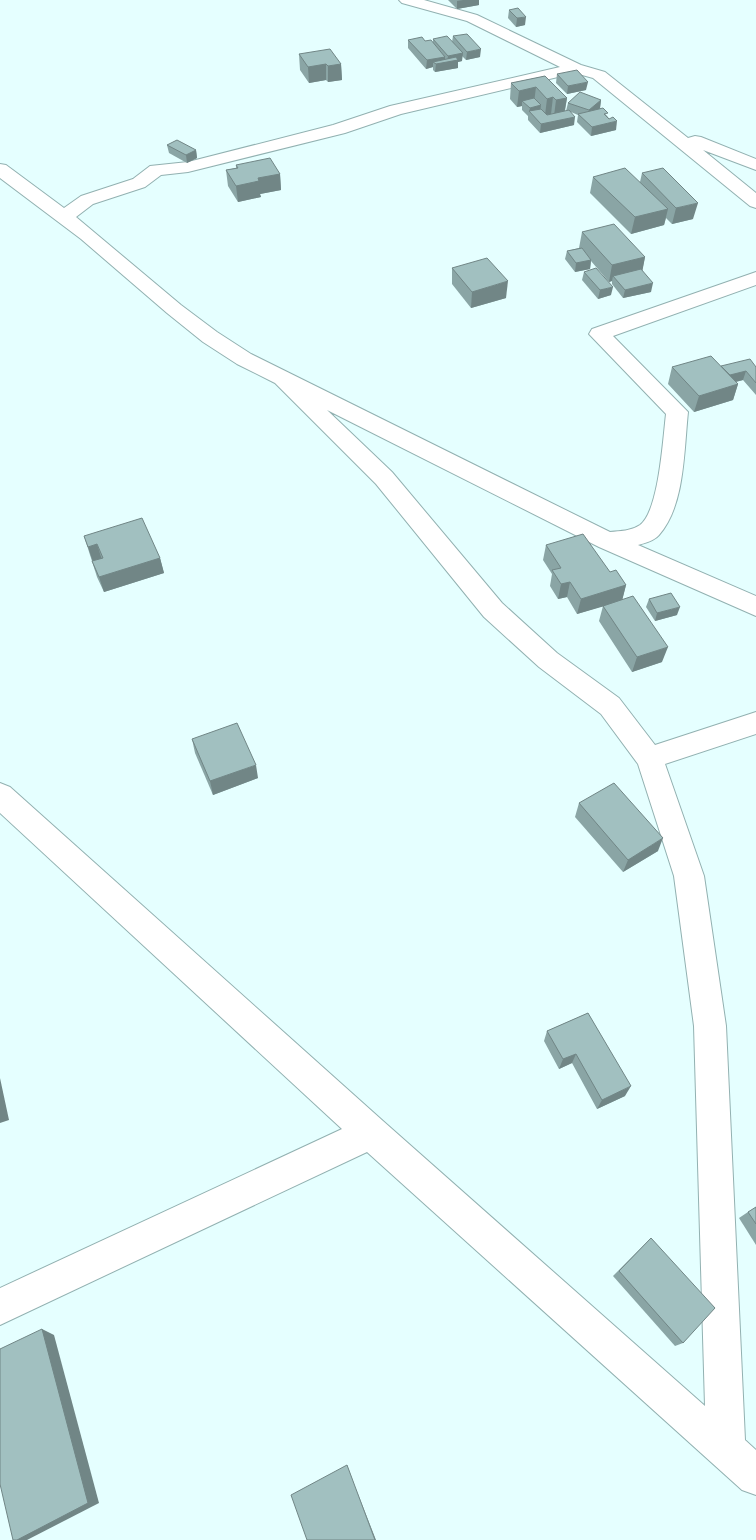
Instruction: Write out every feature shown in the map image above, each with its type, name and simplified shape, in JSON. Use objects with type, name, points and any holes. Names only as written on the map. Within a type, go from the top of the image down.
[{"type":"street","points":[[408,0],[472,18],[576,68],[599,75],[756,202]]},
{"type":"street","points":[[64,217],[87,200],[139,183],[156,170],[188,167],[339,129],[396,110],[576,68]]},
{"type":"street","points":[[670,132],[756,165]]},
{"type":"street","points":[[2,172],[88,235],[174,309],[210,337],[244,359],[607,541],[756,607]]},
{"type":"street","points":[[607,541],[630,539],[650,530],[666,497],[677,412],[599,334],[756,278]]},
{"type":"street","points":[[281,377],[384,478],[492,610],[548,660],[610,706],[649,758],[656,774],[689,876],[710,1026],[726,1450]]},
{"type":"street","points":[[649,758],[756,723]]},
{"type":"street","points":[[0,795],[371,1133],[756,1476]]},
{"type":"street","points":[[0,1307],[371,1133]]},
{"type":"building","points":[[518,8],[526,17],[517,18],[509,10]]},
{"type":"building","points":[[467,34],[481,49],[467,52],[453,36]]},
{"type":"building","points":[[447,36],[463,53],[448,56],[433,39]]},
{"type":"building","points":[[422,37],[425,41],[431,40],[445,57],[427,60],[408,40]]},
{"type":"building","points":[[330,49],[341,64],[308,67],[299,54]]},
{"type":"building","points":[[456,57],[458,60],[436,64],[433,62]]},
{"type":"building","points":[[577,70],[588,82],[568,86],[557,74]]},
{"type":"building","points":[[545,76],[567,98],[556,100],[553,97],[547,99],[536,87],[519,91],[511,83]]},
{"type":"building","points":[[580,92],[601,100],[589,110],[568,103]]},
{"type":"building","points":[[534,98],[541,105],[530,108],[522,101]]},
{"type":"building","points":[[603,108],[608,113],[604,114],[609,119],[613,117],[617,121],[592,127],[578,114]]},
{"type":"building","points":[[541,109],[547,115],[569,110],[575,117],[541,124],[529,111]]},
{"type":"building","points":[[177,140],[196,150],[186,155],[167,145]]},
{"type":"building","points":[[270,158],[280,174],[258,178],[259,181],[236,186],[226,170],[238,168],[236,165]]},
{"type":"building","points":[[625,168],[668,209],[635,217],[593,177]]},
{"type":"building","points":[[663,168],[698,203],[676,208],[642,173]]},
{"type":"building","points":[[614,224],[645,257],[612,265],[582,232]]},
{"type":"building","points":[[582,248],[591,260],[576,263],[567,251]]},
{"type":"building","points":[[487,258],[508,281],[472,292],[452,268]]},
{"type":"building","points":[[596,268],[613,287],[600,290],[584,272]]},
{"type":"building","points":[[641,269],[653,283],[625,290],[613,276]]},
{"type":"building","points":[[711,356],[738,384],[699,396],[672,367]]},
{"type":"building","points":[[750,359],[756,367],[756,383],[746,371],[730,375],[721,366]]},
{"type":"building","points":[[142,518],[160,558],[99,577],[92,561],[103,558],[97,544],[88,547],[84,536]]},
{"type":"building","points":[[583,534],[610,572],[616,570],[626,585],[581,599],[570,582],[561,584],[552,570],[561,568],[546,545]]},
{"type":"building","points":[[671,593],[680,607],[657,613],[649,599]]},
{"type":"building","points":[[633,596],[668,647],[637,657],[603,606]]},
{"type":"building","points":[[237,723],[256,765],[210,781],[192,739]]},
{"type":"building","points":[[614,783],[663,838],[628,860],[579,803]]},
{"type":"building","points":[[588,1013],[631,1086],[602,1100],[576,1054],[563,1059],[547,1031]]},
{"type":"building","points":[[756,1207],[756,1224],[748,1212]]},
{"type":"building","points":[[651,1238],[715,1308],[683,1343],[619,1271]]},
{"type":"building","points":[[42,1329],[88,1503],[17,1540],[13,1540],[0,1484],[0,1349]]},
{"type":"building","points":[[347,1465],[375,1540],[307,1540],[291,1495]]}]
